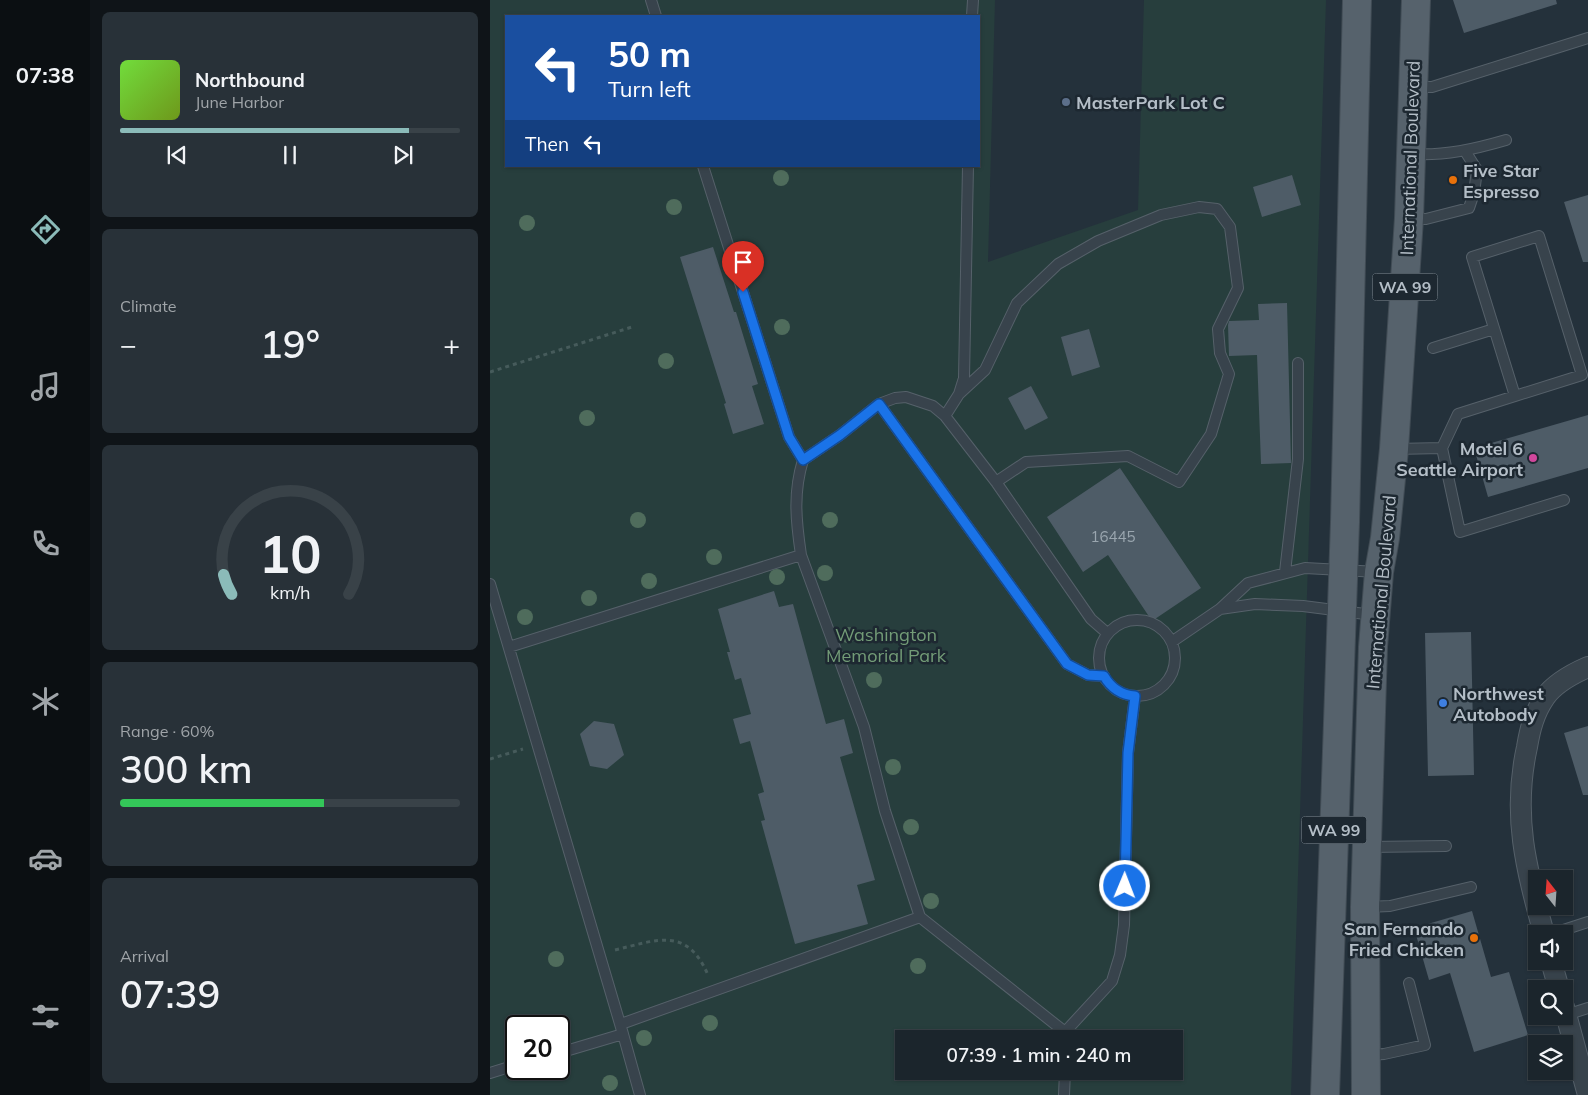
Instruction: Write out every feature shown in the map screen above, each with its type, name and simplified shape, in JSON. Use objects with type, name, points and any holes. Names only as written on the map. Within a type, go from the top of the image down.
[{"type":"main road","name":"International Boulevard","points":[[1325,1095],[1343,572],[1357,0]]},
{"type":"main road","name":"International Boulevard","points":[[1366,1095],[1365,907],[1373,646],[1379,572],[1385,538],[1394,449],[1409,218],[1416,0]]},
{"type":"street","points":[[1542,925],[1527,872],[1521,832],[1523,763],[1532,720],[1545,696],[1561,681],[1588,667]]},
{"type":"street","points":[[1570,1025],[1584,1068],[1588,1095]]},
{"type":"lane","points":[[651,0],[656,15]]},
{"type":"lane","points":[[972,15],[973,0]]},
{"type":"lane","points":[[1413,87],[1432,87],[1588,38]]},
{"type":"lane","points":[[1410,154],[1429,155],[1465,151],[1506,140]]},
{"type":"lane","points":[[1409,218],[1426,219],[1469,208],[1474,193],[1477,170],[1465,151]]},
{"type":"lane","points":[[703,167],[789,437],[803,460]]},
{"type":"lane","points":[[959,394],[964,378],[968,167]]},
{"type":"lane","points":[[945,416],[959,394],[985,370],[1017,304],[1058,264],[1098,241],[1170,213],[1199,207],[1217,209],[1230,227],[1238,288],[1218,329],[1220,353],[1230,374],[1211,434],[1179,482],[1128,456],[1026,462],[996,482]]},
{"type":"lane","points":[[1515,396],[1472,257],[1539,236],[1582,375],[1458,414],[1442,448],[1460,532],[1564,500]]},
{"type":"lane","points":[[1433,348],[1494,329]]},
{"type":"lane","points":[[1285,572],[1298,459],[1298,363]]},
{"type":"lane","points":[[1059,1030],[920,917],[885,810],[864,727],[801,555],[795,511],[798,481],[803,460],[879,404],[895,398],[906,397],[933,406],[945,416],[996,482],[1091,619],[1107,633]]},
{"type":"lane","points":[[879,404],[1067,664],[1088,675],[1104,676]]},
{"type":"lane","points":[[1394,449],[1442,448]]},
{"type":"lane","points":[[509,648],[801,555]]},
{"type":"lane","points":[[1173,641],[1220,609],[1248,583],[1305,568],[1343,572],[1379,572]]},
{"type":"lane","points":[[490,584],[640,1095]]},
{"type":"lane","points":[[1220,609],[1255,604],[1303,606],[1376,615]]},
{"type":"lane","points":[[1130,620],[1144,620],[1156,624],[1166,631],[1173,641],[1176,653],[1171,677],[1153,693],[1135,696],[1118,691],[1104,676],[1098,658],[1101,645],[1107,633],[1118,625],[1130,620]]},
{"type":"lane","points":[[1069,1030],[1112,981],[1120,954],[1124,925],[1128,753],[1135,696]]},
{"type":"lane","points":[[1367,848],[1446,846]]},
{"type":"lane","points":[[1365,907],[1390,906],[1471,887]]},
{"type":"lane","points":[[570,1049],[714,991],[920,917]]},
{"type":"lane","points":[[1573,927],[1588,922]]},
{"type":"lane","points":[[1367,1055],[1384,1054],[1425,1045],[1409,983]]},
{"type":"lane","points":[[1573,1010],[1588,1008]]},
{"type":"lane","points":[[490,1073],[505,1069]]},
{"type":"lane","points":[[1064,1095],[1065,1080]]},
{"type":"path","points":[[490,372],[632,327]]},
{"type":"path","points":[[490,759],[538,745]]},
{"type":"path","points":[[600,954],[658,940],[681,942],[700,958],[714,991]]},
{"type":"green space","name":"Washington Memorial Park","points":[[490,0],[995,0],[988,262],[1138,210],[1144,0],[1326,0],[1291,1095],[490,1095]]},
{"type":"building","points":[[1453,0],[1556,0],[1557,4],[1464,33]]},
{"type":"building","points":[[1292,175],[1301,205],[1262,217],[1253,187]]},
{"type":"building","points":[[1588,195],[1588,262],[1583,262],[1564,202]]},
{"type":"building","points":[[713,247],[734,312],[736,312],[758,384],[752,386],[764,424],[733,434],[724,404],[726,403],[680,257]]},
{"type":"building","points":[[1287,303],[1291,463],[1261,464],[1257,355],[1229,356],[1228,325],[1229,321],[1259,320],[1258,304]]},
{"type":"building","points":[[1089,329],[1100,367],[1072,376],[1061,337]]},
{"type":"building","points":[[1031,386],[1048,418],[1025,430],[1008,398]]},
{"type":"building","name":"Motel 6 Seattle Airport","points":[[1588,415],[1588,468],[1488,497],[1474,448]]},
{"type":"building","points":[[1120,468],[1201,588],[1152,621],[1108,555],[1083,572],[1047,517]]},
{"type":"building","points":[[774,591],[779,607],[793,604],[826,724],[844,719],[853,753],[840,757],[875,880],[857,885],[868,924],[795,944],[761,821],[765,820],[758,794],[764,792],[750,741],[740,744],[733,719],[751,714],[741,678],[735,680],[727,652],[730,652],[718,609]]},
{"type":"building","points":[[1471,632],[1474,775],[1428,776],[1425,633]]},
{"type":"building","points":[[594,721],[614,724],[624,755],[607,769],[590,766],[580,734]]},
{"type":"building","points":[[1588,726],[1588,795],[1583,795],[1564,733]]},
{"type":"building","points":[[1472,911],[1491,977],[1509,972],[1528,1035],[1474,1052],[1450,973],[1429,980],[1414,928]]},
{"type":"place","name":"MasterPark Lot C","points":[[1066,102]]},
{"type":"place","name":"Five Star Espresso","points":[[1453,180]]},
{"type":"place","name":"Motel 6 Seattle Airport","points":[[1533,458]]},
{"type":"place","name":"Northwest Autobody","points":[[1443,703]]},
{"type":"place","name":"San Fernando Fried Chicken","points":[[1474,938]]},
{"type":"route","points":[[743,292],[789,437],[803,460],[840,435],[879,404],[1067,664],[1075,670],[1088,675],[1104,676],[1118,691],[1129,696],[1135,696],[1128,753],[1125,886]]}]
